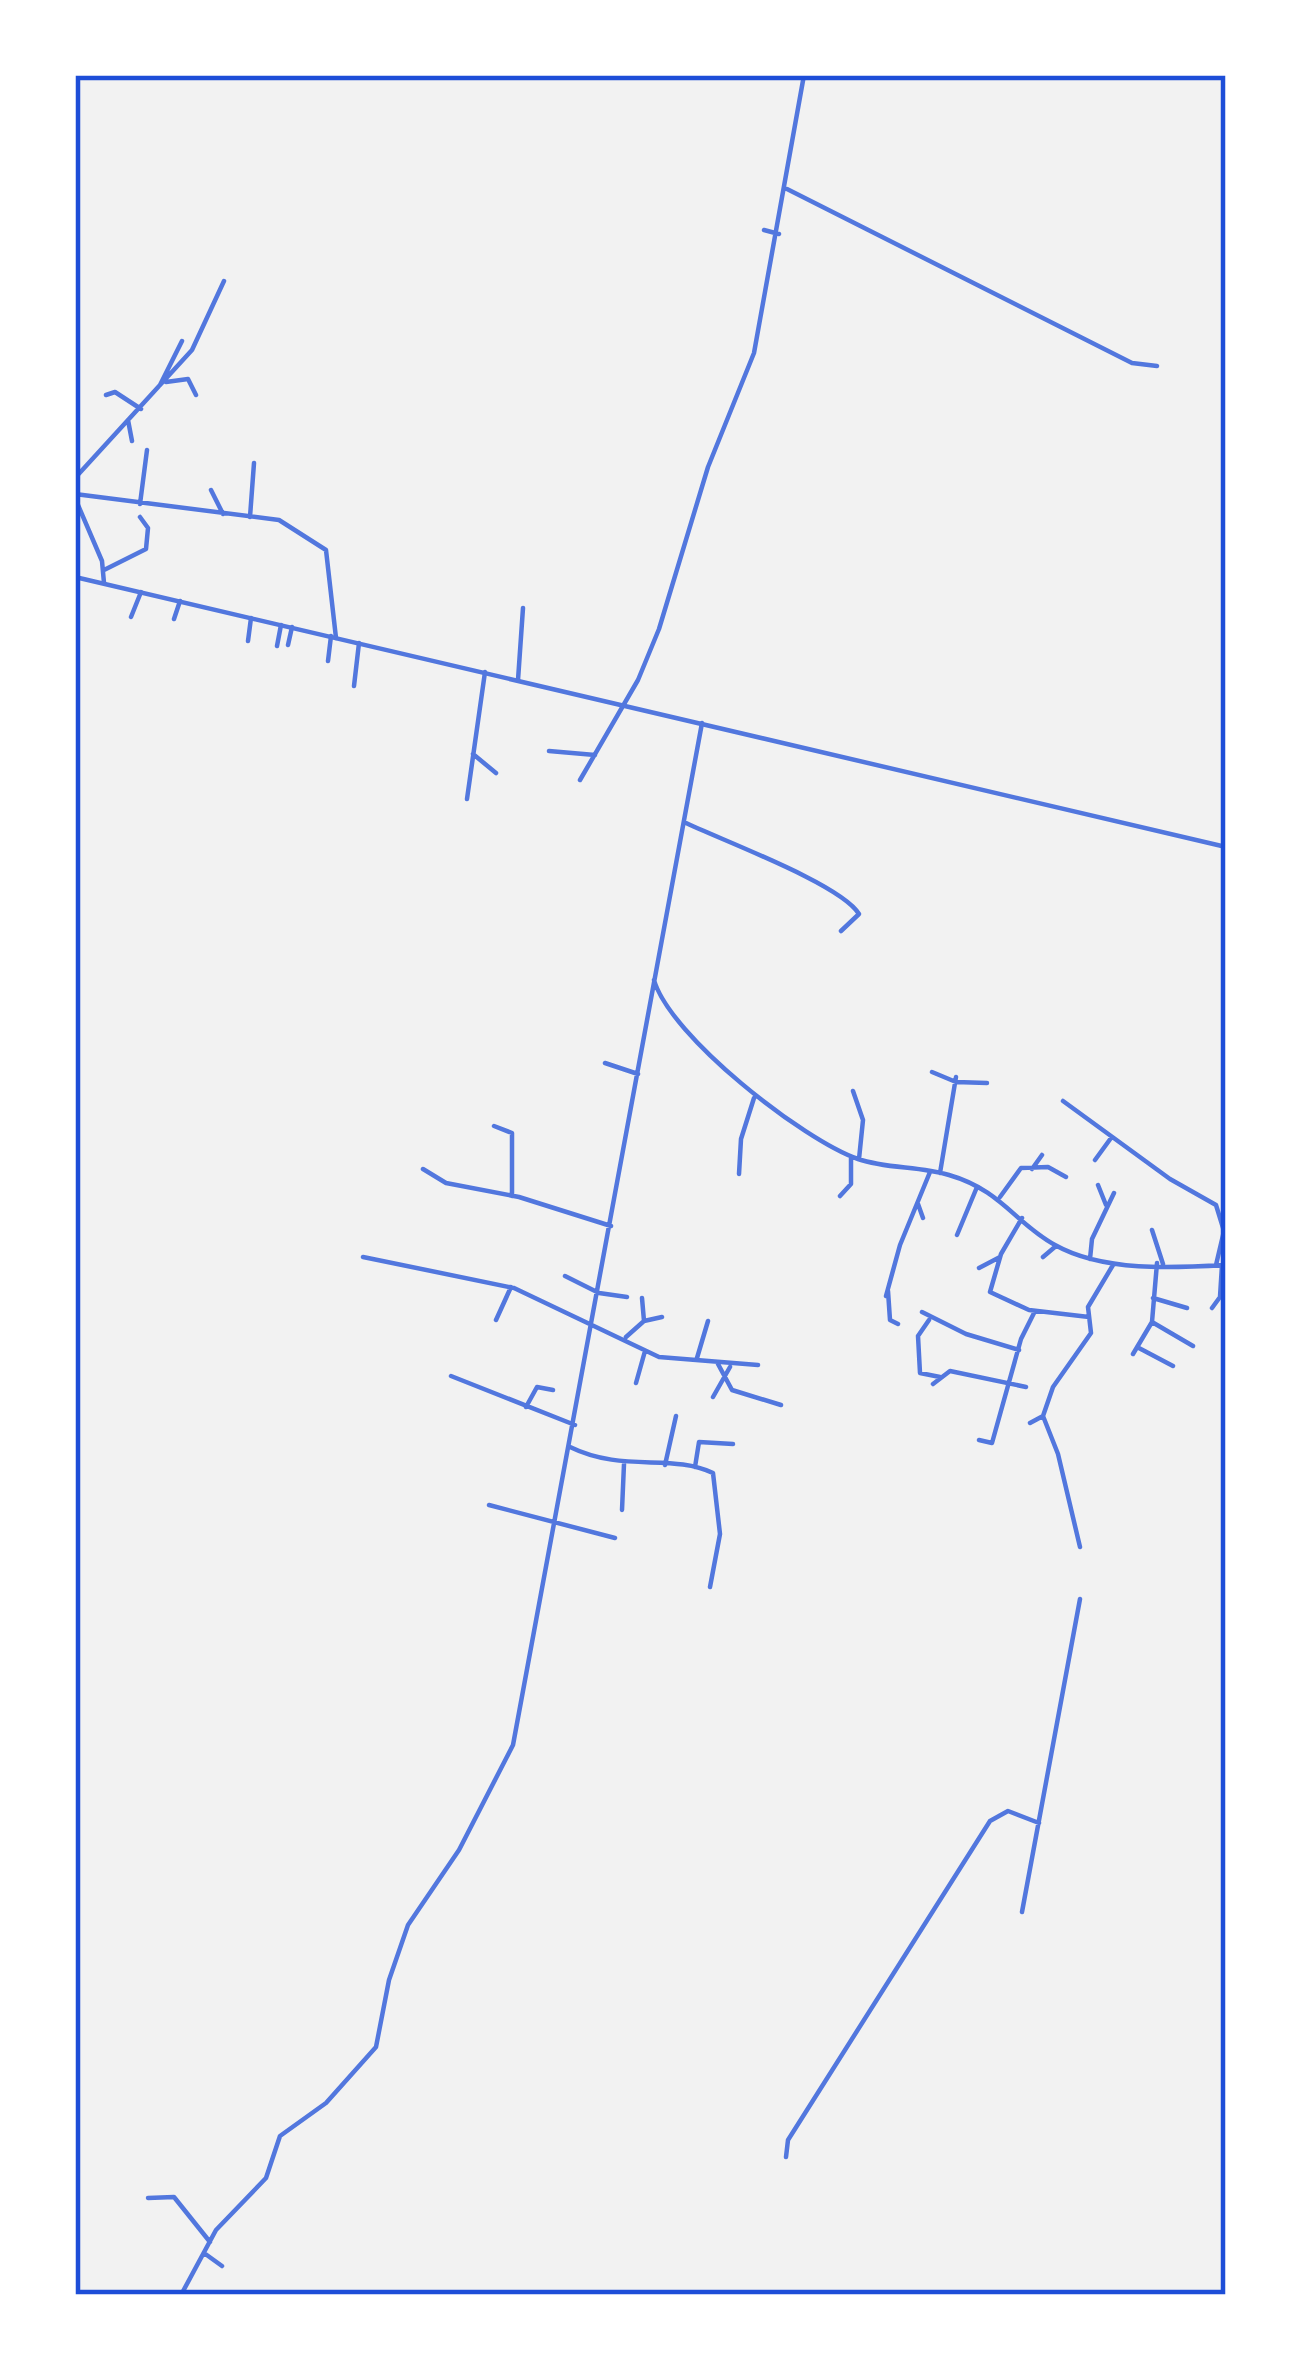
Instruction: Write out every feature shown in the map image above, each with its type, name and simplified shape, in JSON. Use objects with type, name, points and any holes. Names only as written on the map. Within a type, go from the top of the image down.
[{"type":"street","points":[[580,780],[624,705],[659,629],[708,467],[747,374],[779,234],[804,75]]},
{"type":"street","points":[[787,189],[1132,364],[1157,366]]},
{"type":"street","points":[[764,230],[779,234]]},
{"type":"street","points":[[75,478],[158,391],[198,340],[224,280]]},
{"type":"street","points":[[158,391],[182,341]]},
{"type":"street","points":[[166,382],[188,379],[196,395]]},
{"type":"street","points":[[106,395],[115,392],[140,409]]},
{"type":"street","points":[[128,420],[132,441]]},
{"type":"street","points":[[140,504],[147,450]]},
{"type":"street","points":[[250,517],[254,463]]},
{"type":"street","points":[[211,490],[223,514]]},
{"type":"street","points":[[104,583],[104,571],[75,496],[287,522],[323,544],[333,637],[328,661]]},
{"type":"street","points":[[104,571],[146,549],[148,528],[140,517]]},
{"type":"street","points":[[75,577],[1226,847]]},
{"type":"street","points":[[131,617],[141,592]]},
{"type":"street","points":[[174,619],[180,601]]},
{"type":"street","points":[[518,680],[524,608]]},
{"type":"street","points":[[248,641],[251,618]]},
{"type":"street","points":[[277,646],[281,625]]},
{"type":"street","points":[[288,645],[292,627]]},
{"type":"street","points":[[354,686],[359,643]]},
{"type":"street","points":[[467,799],[485,673]]},
{"type":"street","points":[[181,2295],[210,2242],[266,2178],[287,2127],[326,2103],[376,2047],[388,1980],[408,1925],[459,1850],[513,1744],[702,723]]},
{"type":"street","points":[[549,751],[595,755]]},
{"type":"street","points":[[473,754],[496,773]]},
{"type":"street","points":[[684,822],[752,848],[846,899],[859,914],[841,931]]},
{"type":"street","points":[[653,978],[707,1051],[754,1098],[855,1158],[940,1173],[977,1187],[1000,1197],[1056,1246],[1090,1259],[1114,1265],[1222,1265]]},
{"type":"street","points":[[605,1063],[638,1074]]},
{"type":"street","points":[[932,1072],[987,1083]]},
{"type":"street","points":[[940,1173],[956,1080]]},
{"type":"street","points":[[840,1196],[851,1184],[863,1120],[853,1091]]},
{"type":"street","points":[[739,1174],[741,1139],[754,1098]]},
{"type":"street","points":[[1063,1101],[1220,1209],[1224,1231],[1220,1297],[1212,1308]]},
{"type":"street","points":[[494,1126],[512,1133],[512,1196]]},
{"type":"street","points":[[1095,1160],[1111,1138]]},
{"type":"street","points":[[1032,1169],[1042,1155]]},
{"type":"street","points":[[1000,1197],[1015,1170],[1048,1167],[1066,1177]]},
{"type":"street","points":[[423,1168],[446,1183],[512,1196],[610,1226]]},
{"type":"street","points":[[898,1324],[890,1320],[887,1293],[930,1172]]},
{"type":"street","points":[[1098,1185],[1106,1211]]},
{"type":"street","points":[[957,1235],[977,1187]]},
{"type":"street","points":[[1090,1259],[1092,1239],[1114,1193]]},
{"type":"street","points":[[918,1204],[923,1219]]},
{"type":"street","points":[[1023,1217],[1000,1258],[990,1292],[1035,1311],[1089,1317]]},
{"type":"street","points":[[1152,1230],[1160,1264],[1152,1322],[1135,1350],[1173,1366]]},
{"type":"street","points":[[1043,1257],[1056,1246]]},
{"type":"street","points":[[363,1257],[511,1288],[626,1337],[645,1351],[730,1366],[758,1366]]},
{"type":"street","points":[[979,1268],[1000,1258]]},
{"type":"street","points":[[1080,1546],[1058,1454],[1043,1416],[1053,1387],[1091,1333],[1090,1301],[1114,1265]]},
{"type":"street","points":[[565,1276],[599,1293],[627,1297]]},
{"type":"street","points":[[496,1320],[511,1288]]},
{"type":"street","points":[[642,1298],[644,1321]]},
{"type":"street","points":[[1154,1298],[1187,1308]]},
{"type":"street","points":[[979,1440],[992,1443],[1008,1382],[1035,1311]]},
{"type":"street","points":[[922,1312],[929,1319],[1019,1350]]},
{"type":"street","points":[[626,1337],[644,1321],[662,1317]]},
{"type":"street","points":[[929,1319],[918,1336],[920,1373],[940,1377]]},
{"type":"street","points":[[697,1358],[708,1321]]},
{"type":"street","points":[[1152,1322],[1193,1346]]},
{"type":"street","points":[[636,1383],[645,1351]]},
{"type":"street","points":[[718,1364],[738,1393],[781,1405]]},
{"type":"street","points":[[713,1397],[730,1366]]},
{"type":"street","points":[[933,1384],[956,1371],[1026,1387]]},
{"type":"street","points":[[451,1376],[575,1425]]},
{"type":"street","points":[[526,1407],[537,1387],[553,1390]]},
{"type":"street","points":[[665,1465],[676,1416]]},
{"type":"street","points":[[1030,1423],[1043,1416]]},
{"type":"street","points":[[695,1467],[699,1442],[733,1444]]},
{"type":"street","points":[[571,1447],[624,1464],[695,1467],[713,1473],[720,1534],[710,1587]]},
{"type":"street","points":[[622,1510],[624,1464]]},
{"type":"street","points":[[489,1504],[556,1526],[615,1538]]},
{"type":"street","points":[[1022,1912],[1081,1599]]},
{"type":"street","points":[[786,2157],[788,2140],[990,1820],[1008,1811],[1039,1823]]},
{"type":"street","points":[[148,2198],[174,2197],[210,2242]]},
{"type":"street","points":[[204,2253],[222,2266]]}]
